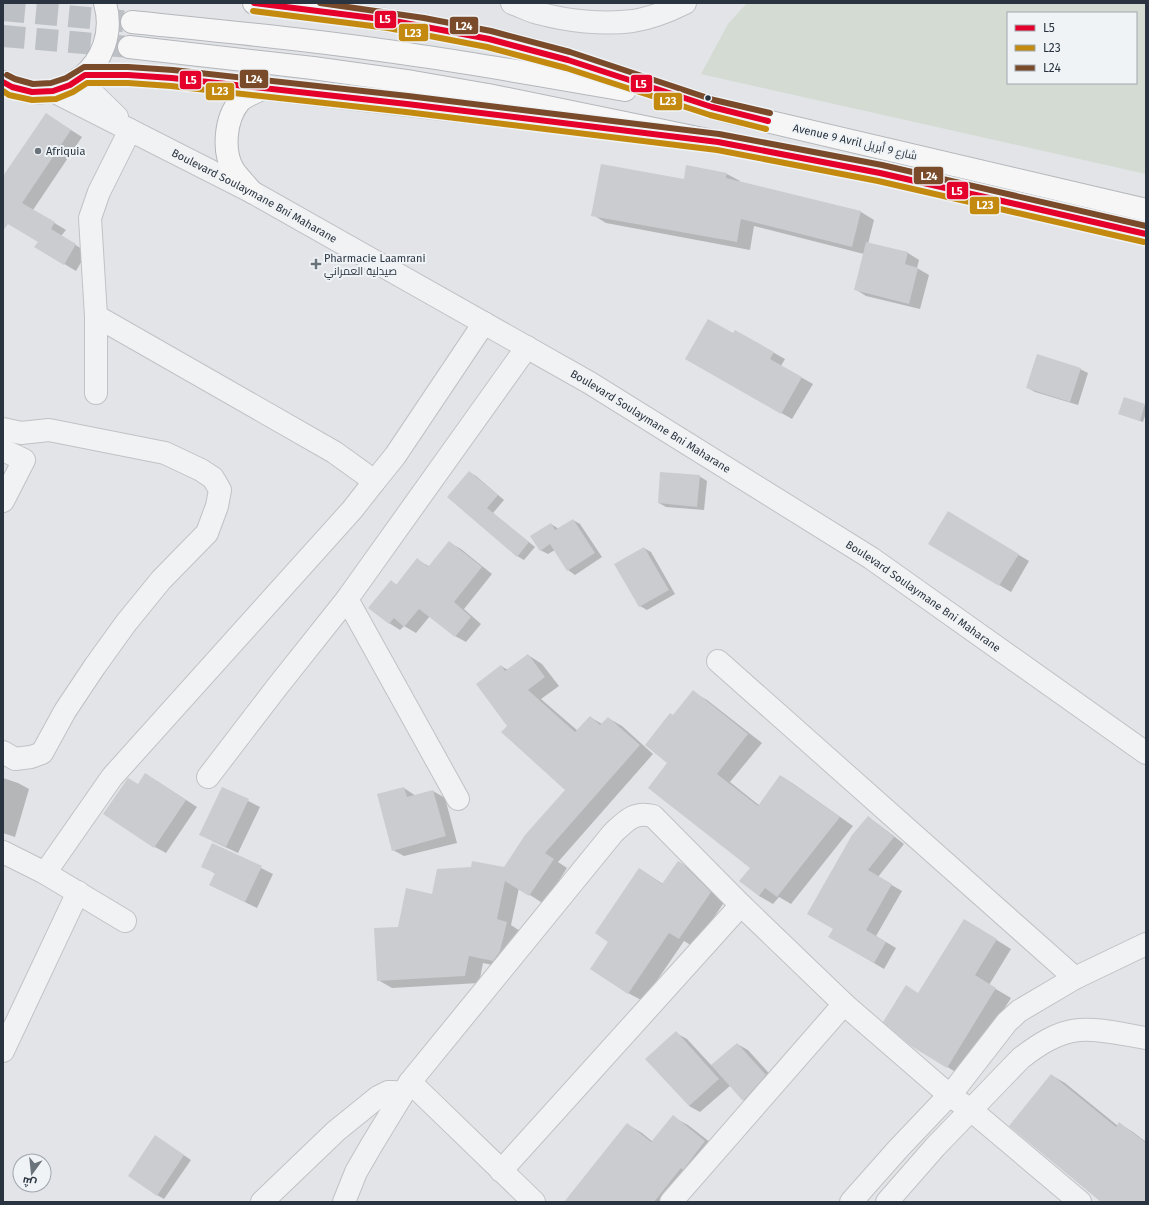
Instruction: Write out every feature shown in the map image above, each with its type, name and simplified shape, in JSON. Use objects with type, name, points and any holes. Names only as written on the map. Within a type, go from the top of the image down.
[{"type":"highway","points":[[3,82],[12,87],[32,92],[53,91],[70,85],[82,77],[99,58],[107,38],[108,16],[105,3]]},
{"type":"highway","points":[[254,3],[447,30],[522,47],[598,69],[705,105]]},
{"type":"highway","points":[[132,22],[420,55],[529,72],[705,105]]},
{"type":"highway","points":[[129,47],[313,68],[413,82],[488,95],[718,142],[880,173],[1146,234]]},
{"type":"highway","points":[[82,77],[128,75],[265,88],[718,142]]},
{"type":"highway","points":[[252,192],[234,170],[228,156],[226,142],[228,126],[241,100],[265,88]]},
{"type":"highway","name":"Avenue 9 Avril شارع 9 أبريل","points":[[705,105],[740,115],[1146,210]]},
{"type":"street","points":[[512,3],[572,20],[613,12],[633,21],[652,17],[686,3]]},
{"type":"street","name":"Boulevard Soulaymane Bni Maharane","points":[[82,77],[130,130]]},
{"type":"street","name":"Boulevard Soulaymane Bni Maharane","points":[[53,91],[252,192],[590,383],[871,558],[1146,753]]},
{"type":"street","points":[[96,393],[96,316],[90,218],[99,192],[130,130]]},
{"type":"street","points":[[96,316],[334,452],[354,465],[374,482]]},
{"type":"street","points":[[45,873],[112,776],[352,510],[395,456],[484,323]]},
{"type":"street","points":[[208,777],[347,599],[527,347]]},
{"type":"street","points":[[3,429],[21,433],[49,430],[165,453],[201,470],[213,478],[220,490],[218,506],[207,533],[161,580],[126,623],[65,711],[42,753],[32,757],[15,759],[3,752]]},
{"type":"street","points":[[3,450],[24,460],[3,501]]},
{"type":"street","points":[[347,599],[458,799]]},
{"type":"street","points":[[718,660],[1075,978]]},
{"type":"street","points":[[344,1202],[360,1166],[405,1089],[613,833],[626,821],[636,815],[645,814],[653,816],[844,1004],[949,1095],[971,1110],[1069,1198]]},
{"type":"street","points":[[3,852],[45,873],[125,921]]},
{"type":"street","points":[[3,1050],[78,892]]},
{"type":"street","points":[[501,1171],[741,904]]},
{"type":"street","points":[[851,1202],[949,1095],[1007,1022],[1019,1011],[1075,978],[1146,944]]},
{"type":"street","points":[[671,1202],[844,1004]]},
{"type":"street","points":[[887,1202],[935,1147],[1021,1058],[1033,1048],[1064,1033],[1079,1030],[1099,1031],[1146,1038]]},
{"type":"street","points":[[405,1089],[501,1171],[533,1202]]},
{"type":"street","points":[[262,1202],[336,1131],[378,1097],[388,1092],[405,1089]]},
{"type":"shaded area","points":[[747,3],[1146,3],[1146,174],[701,74],[728,24]]},
{"type":"building","points":[[46,113],[71,130],[22,203],[55,222],[51,229],[76,244],[64,265],[34,247],[38,242],[8,224],[3,231],[3,176]]},
{"type":"building","points":[[601,164],[684,179],[686,165],[727,173],[726,178],[861,211],[852,247],[741,219],[737,242],[591,216]]},
{"type":"building","points":[[866,242],[908,252],[905,264],[918,268],[909,304],[854,290]]},
{"type":"building","points":[[708,319],[733,333],[735,330],[774,352],[770,359],[802,377],[781,414],[685,359]]},
{"type":"building","points":[[1037,354],[1081,368],[1070,402],[1026,388]]},
{"type":"building","points":[[1124,397],[1145,404],[1140,421],[1118,414]]},
{"type":"building","points":[[469,471],[498,495],[487,508],[529,542],[517,557],[447,497]]},
{"type":"building","points":[[660,472],[700,475],[697,507],[658,503]]},
{"type":"building","points":[[948,511],[1019,554],[999,586],[928,544]]},
{"type":"building","points":[[573,519],[595,553],[567,571],[550,544],[540,551],[530,536],[551,523],[555,530]]},
{"type":"building","points":[[449,541],[482,567],[454,602],[471,617],[455,637],[419,609],[404,627],[394,618],[389,624],[368,608],[391,580],[396,585],[417,558],[428,567]]},
{"type":"building","points":[[644,547],[669,590],[639,607],[614,564]]},
{"type":"building","points":[[528,654],[545,677],[528,690],[575,732],[590,716],[600,725],[608,717],[640,745],[545,853],[554,859],[529,896],[505,881],[497,919],[507,922],[500,951],[493,961],[469,956],[465,976],[377,981],[374,928],[398,927],[406,888],[432,894],[437,869],[471,867],[472,861],[504,867],[525,835],[565,790],[501,732],[507,726],[476,684],[501,665],[505,671]]},
{"type":"building","points":[[693,690],[748,734],[717,774],[758,806],[780,775],[840,817],[777,897],[765,888],[759,896],[739,881],[750,868],[648,788],[667,763],[645,745],[670,713],[673,715]]},
{"type":"building","points":[[145,773],[186,800],[154,848],[103,814],[128,778],[138,784]]},
{"type":"building","points":[[222,787],[249,799],[226,847],[199,835]]},
{"type":"building","points":[[404,787],[407,797],[433,790],[446,836],[392,851],[377,794]]},
{"type":"building","points":[[868,816],[894,837],[868,870],[892,884],[866,930],[886,942],[874,963],[828,937],[833,929],[807,914],[852,835]]},
{"type":"building","points":[[212,843],[262,866],[245,902],[209,885],[215,873],[201,867]]},
{"type":"building","points":[[678,861],[683,864],[711,892],[679,939],[669,933],[628,994],[590,969],[608,942],[595,933],[639,868],[662,884]]},
{"type":"building","points":[[964,919],[997,939],[975,975],[996,988],[947,1068],[911,1046],[883,1022],[906,985],[918,993]]},
{"type":"building","points":[[676,1031],[719,1079],[689,1106],[645,1059]]},
{"type":"building","points":[[737,1043],[766,1075],[743,1101],[711,1065]]},
{"type":"building","points":[[1051,1074],[1116,1127],[1119,1122],[1146,1143],[1146,1202],[1101,1202],[1009,1126]]},
{"type":"building","points":[[673,1115],[705,1141],[683,1170],[681,1168],[654,1202],[564,1202],[627,1123],[651,1142]]},
{"type":"building","points":[[155,1135],[184,1155],[157,1196],[128,1176]]},
{"type":"tunnel","points":[[3,10],[132,22]]},
{"type":"tunnel","points":[[3,36],[129,47]]},
{"type":"transit line","name":"L5","points":[[254,3],[389,20],[489,39],[568,60],[712,107],[768,121]]},
{"type":"transit line","name":"L24","points":[[320,3],[424,18],[491,31],[570,52],[714,100],[770,113]]},
{"type":"transit line","name":"L23","points":[[253,11],[388,28],[487,47],[566,68],[710,115],[766,129]]},
{"type":"transit line","name":"L24","points":[[7,75],[33,84],[51,83],[66,78],[84,67],[128,67],[173,70],[408,96],[719,134],[882,165],[1146,226]]},
{"type":"transit line","name":"L5","points":[[3,82],[12,87],[32,92],[53,91],[70,85],[85,75],[128,75],[172,78],[407,104],[718,142],[880,173],[1146,234]]},
{"type":"transit line","name":"L23","points":[[3,91],[9,95],[32,100],[56,99],[73,92],[87,83],[128,83],[171,86],[406,112],[717,150],[878,181],[1144,242]]},
{"type":"place","name":"Afriquia","points":[[38,151]]},
{"type":"place","name":"Pharmacie Laamrani صيدلية العمراني","points":[[316,264]]}]
